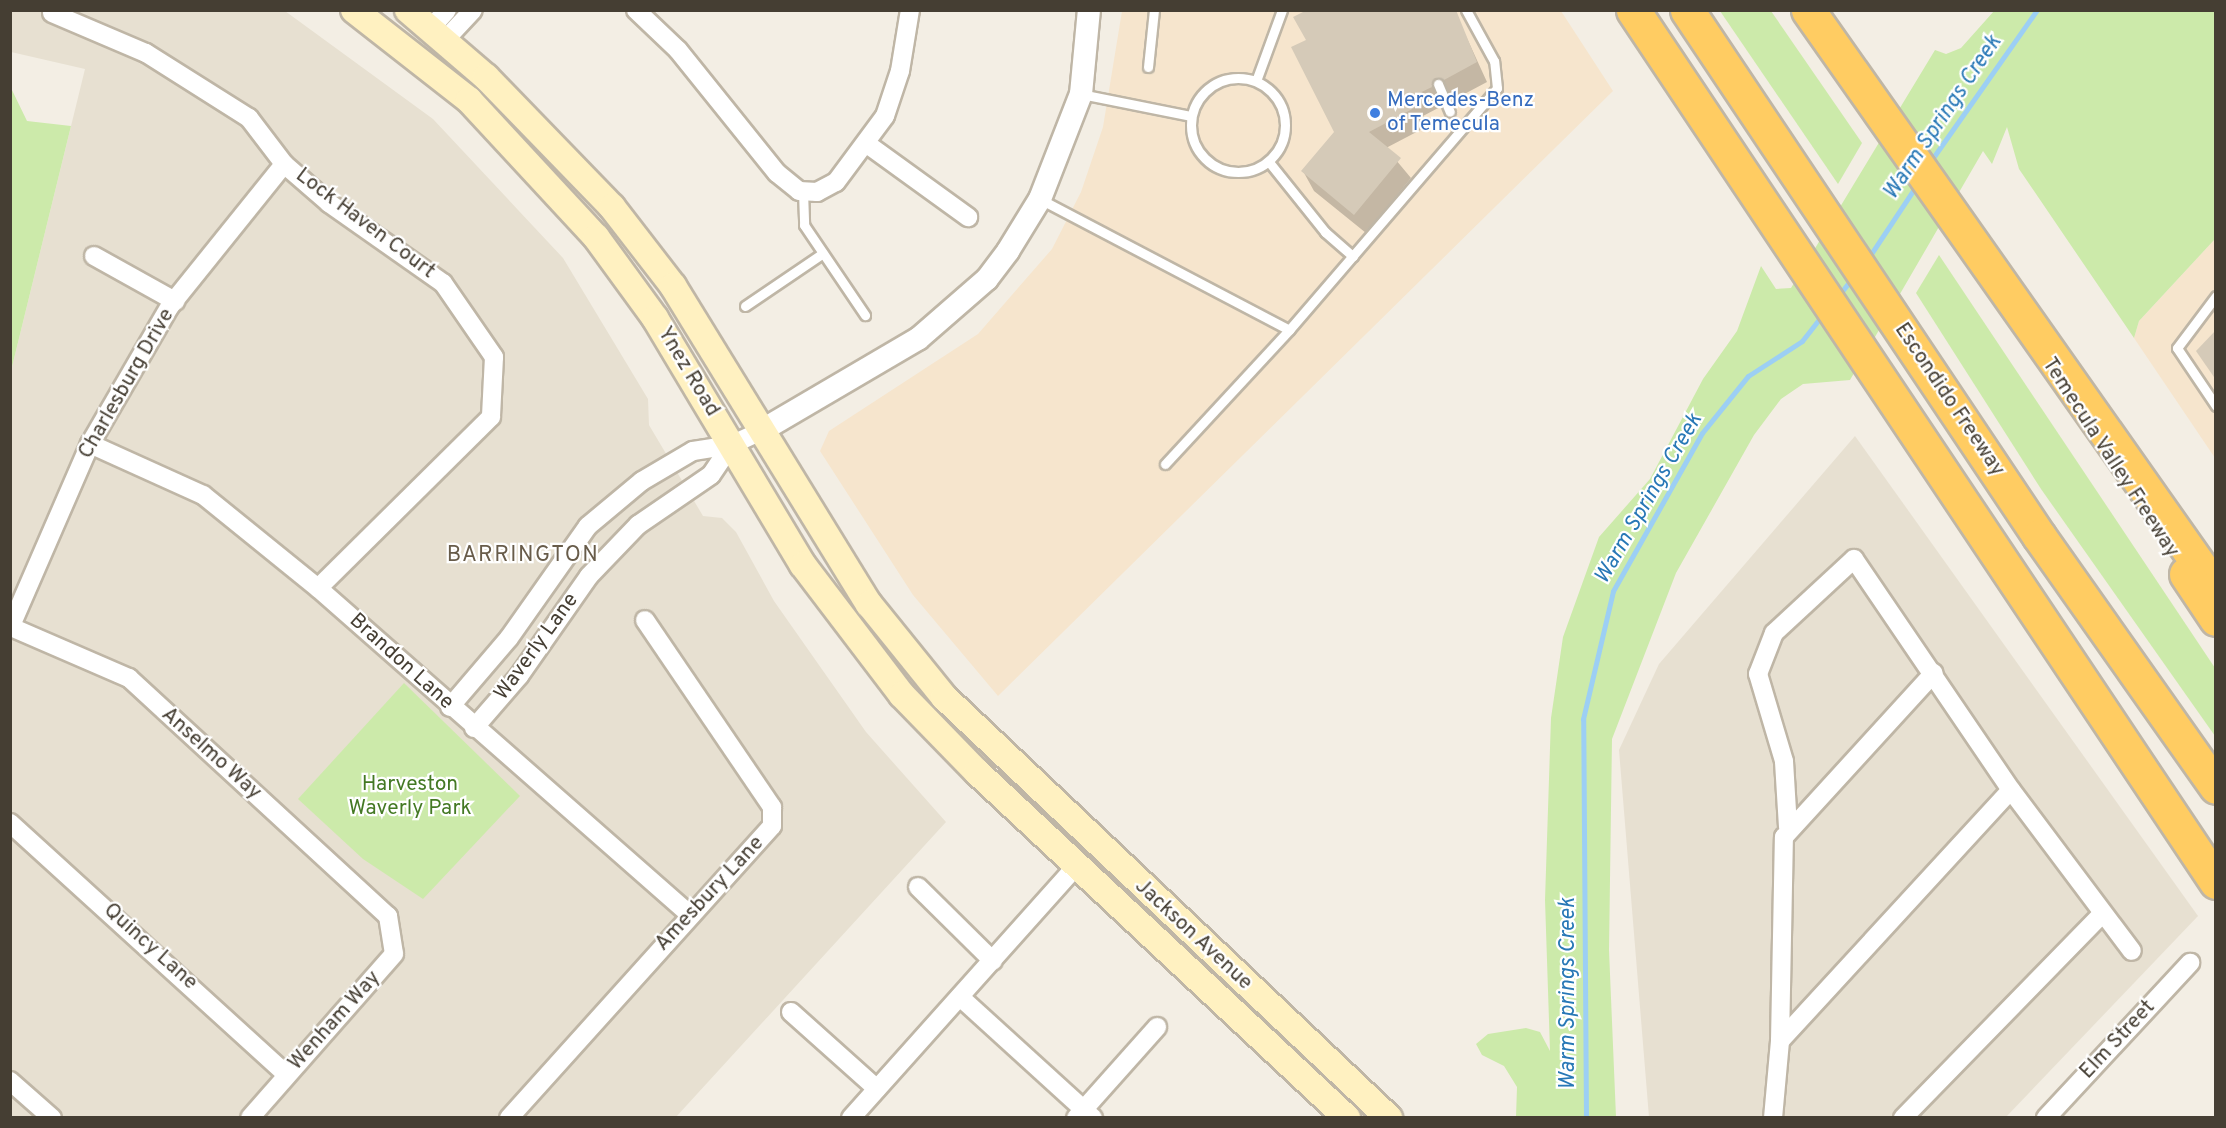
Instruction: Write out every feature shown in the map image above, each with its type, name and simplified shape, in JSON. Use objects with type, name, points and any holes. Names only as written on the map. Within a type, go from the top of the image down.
[{"type":"highway","points":[[1633,10],[2216,882]]},
{"type":"highway","name":"Escondido Freeway","points":[[1687,10],[2039,536],[2216,787]]},
{"type":"highway","points":[[1808,10],[2005,296],[2216,589]]},
{"type":"highway","name":"Temecula Valley Freeway","points":[[2005,296],[2216,619]]},
{"type":"main road","name":"Ynez Road","points":[[354,10],[469,100],[597,237],[656,318],[731,445],[831,603],[902,695],[977,772]]},
{"type":"main road","points":[[375,10],[416,41],[437,35]]},
{"type":"main road","name":"Ynez Road","points":[[408,10],[553,143],[612,207],[673,286],[869,604],[998,753]]},
{"type":"main road","name":"Jackson Avenue","points":[[998,753],[1389,1118]]},
{"type":"main road","name":"Jackson Avenue","points":[[977,772],[1347,1118]]},
{"type":"main road","points":[[1188,971],[1208,950]]},
{"type":"street","points":[[437,35],[447,10]]},
{"type":"street","points":[[437,35],[473,10]]},
{"type":"street","points":[[636,10],[678,50],[777,172],[803,191],[817,192],[836,182],[867,144],[885,116],[900,71],[910,10]]},
{"type":"street","points":[[731,445],[879,366],[949,313],[987,279],[1040,199],[1081,94],[1089,10]]},
{"type":"street","name":"Lock Haven Court","points":[[52,13],[146,53],[249,118],[284,164],[328,203],[443,283],[494,357],[491,417],[318,588]]},
{"type":"street","points":[[867,144],[968,217]]},
{"type":"street","name":"Charlesburg Drive","points":[[11,628],[90,444],[175,301],[284,164]]},
{"type":"street","points":[[94,256],[175,301]]},
{"type":"street","name":"Brandon Lane","points":[[90,444],[203,495],[318,588],[450,707],[689,914]]},
{"type":"street","name":"Waverly Lane","points":[[450,707],[509,638],[588,526],[642,481],[693,451],[731,445]]},
{"type":"street","name":"Waverly Lane","points":[[474,728],[519,676],[589,576],[638,525],[711,475],[731,445]]},
{"type":"street","points":[[1773,1118],[1780,1041],[1788,827],[1784,761],[1758,674],[1774,633],[1854,559],[1934,673],[2011,790],[2132,951]]},
{"type":"street","name":"Amesbury Lane","points":[[509,1118],[689,914],[761,843],[771,826],[772,807],[645,620]]},
{"type":"street","name":"Anselmo Way","points":[[11,628],[129,678],[388,916]]},
{"type":"street","points":[[1788,827],[1934,673]]},
{"type":"street","points":[[1780,1041],[2011,790]]},
{"type":"street","name":"Quincy Lane","points":[[10,823],[288,1075]]},
{"type":"street","points":[[850,1118],[1076,866]]},
{"type":"street","points":[[918,887],[993,961]]},
{"type":"street","points":[[1903,1118],[2103,913]]},
{"type":"street","name":"Wenham Way","points":[[250,1118],[394,954],[388,916]]},
{"type":"street","name":"Elm Street","points":[[2046,1118],[2190,963]]},
{"type":"street","points":[[960,998],[1084,1115],[1157,1028]]},
{"type":"street","points":[[791,1012],[877,1089]]},
{"type":"street","points":[[10,1081],[52,1118]]},
{"type":"lane","points":[[1148,67],[1154,10]]},
{"type":"lane","points":[[1256,81],[1282,10]]},
{"type":"lane","points":[[1164,464],[1290,330],[1497,88],[1494,61],[1466,10]]},
{"type":"lane","points":[[1256,81],[1270,89],[1285,118],[1285,134],[1269,162],[1242,173],[1213,166],[1194,145],[1191,116],[1215,83],[1256,81]]},
{"type":"lane","points":[[1438,84],[1450,112]]},
{"type":"lane","points":[[1081,94],[1191,116]]},
{"type":"lane","points":[[1269,162],[1325,232],[1353,256]]},
{"type":"lane","points":[[803,191],[804,225],[865,315]]},
{"type":"lane","points":[[1040,199],[1290,330]]},
{"type":"lane","points":[[745,306],[823,253]]},
{"type":"lane","points":[[2216,296],[2177,348],[2216,406]]},
{"type":"shaded area","points":[[11,11],[285,11],[433,119],[563,258],[648,399],[649,425],[703,516],[722,518],[736,532],[774,601],[866,732],[946,822],[676,1117],[11,1117],[11,371],[85,69],[11,52]]},
{"type":"shaded area","points":[[1122,11],[1561,11],[1613,91],[998,696],[913,595],[820,451],[829,431],[978,334],[1052,249],[1081,192],[1103,127]]},
{"type":"shaded area","points":[[2215,239],[2215,458],[2134,338],[2139,321]]},
{"type":"shaded area","points":[[1855,436],[2198,916],[2006,1117],[1649,1117],[1619,750],[1659,664]]},
{"type":"green space","points":[[1720,11],[1771,11],[1862,143],[1838,184]]},
{"type":"green space","points":[[1994,11],[2215,11],[2215,239],[2139,321],[2134,338],[2019,169],[2007,127],[1992,164],[1983,151],[1850,380],[1803,384],[1781,399],[1754,435],[1676,573],[1612,739],[1609,950],[1616,1117],[1516,1117],[1517,1087],[1504,1066],[1482,1055],[1476,1044],[1488,1034],[1526,1028],[1540,1032],[1550,1051],[1545,900],[1551,718],[1563,637],[1599,537],[1650,479],[1703,379],[1737,331],[1761,266],[1776,289],[1791,288],[1935,50],[1946,54],[1961,48]]},
{"type":"green space","points":[[11,88],[27,121],[71,126],[11,371]]},
{"type":"green space","points":[[1939,255],[2215,668],[2215,736],[2041,489],[1916,293]]},
{"type":"green space","name":"Harveston Waverly Park","points":[[404,683],[520,796],[423,899],[363,859],[298,799]]},
{"type":"building","name":"Mercedes-Benz of Temecula","points":[[1307,10],[1456,10],[1477,62],[1444,80],[1435,78],[1432,87],[1413,96],[1418,106],[1369,132],[1401,158],[1354,215],[1301,171],[1334,132],[1291,47],[1306,40],[1293,17]]},
{"type":"building","points":[[2216,330],[2216,380],[2196,351]]},
{"type":"waterway","name":"Warm Springs Creek","points":[[1930,162],[2037,10]]},
{"type":"waterway","name":"Warm Springs Creek","points":[[1867,260],[1918,183]]},
{"type":"waterway","name":"Warm Springs Creek","points":[[1839,295],[1853,277]]},
{"type":"waterway","name":"Warm Springs Creek","points":[[1586,1118],[1583,719],[1613,591],[1702,433],[1748,376],[1802,341],[1823,314]]},
{"type":"place","name":"Mercedes-Benz of Temecula","points":[[1375,113]]},
{"type":"district","name":"BARRINGTON","points":[[523,556]]}]
